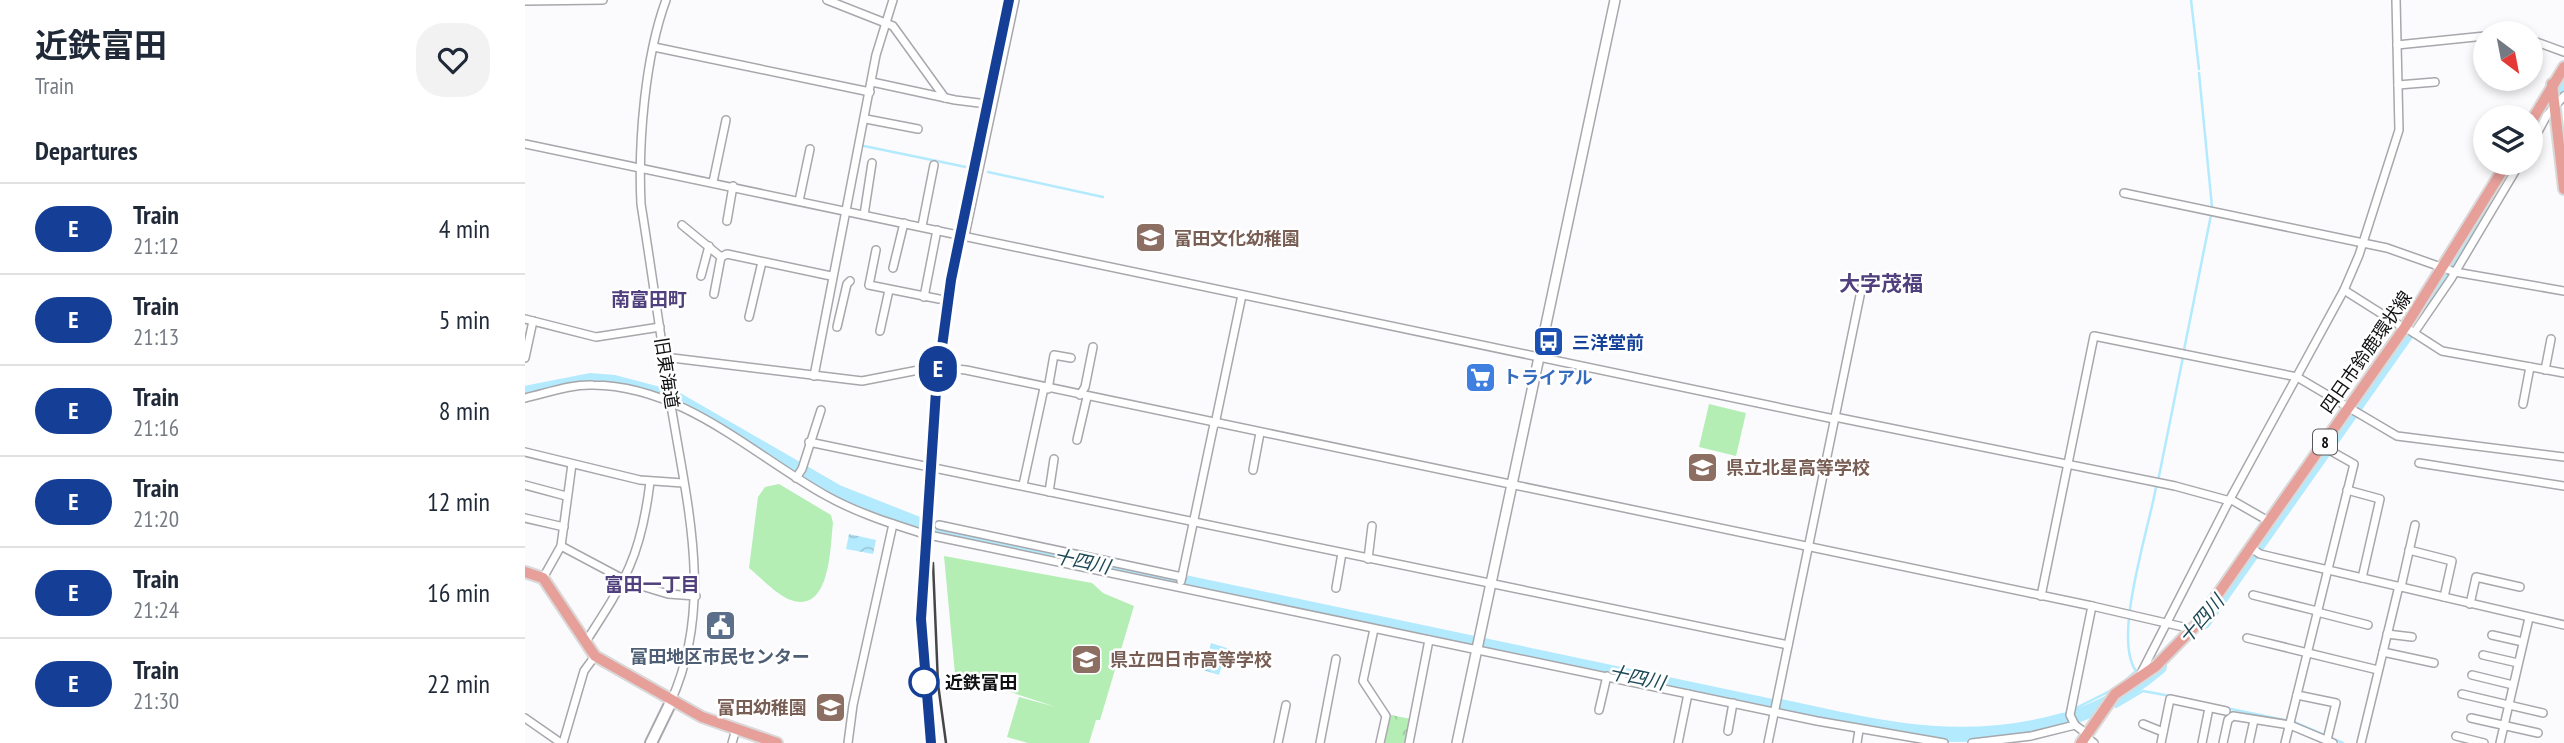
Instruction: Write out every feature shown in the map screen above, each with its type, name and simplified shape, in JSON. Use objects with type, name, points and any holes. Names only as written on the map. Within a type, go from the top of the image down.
[{"type":"main road","points":[[2542,105],[2564,67]]},
{"type":"main road","points":[[2553,87],[2559,102],[2564,189]]},
{"type":"main road","name":"四日市鈴鹿環状線","points":[[2087,739],[2111,702],[2192,629],[2254,550],[2270,522],[2450,270],[2481,218],[2501,175]]},
{"type":"main road","points":[[525,572],[543,578],[595,656],[671,702],[776,743]]},
{"type":"main road","points":[[651,743],[671,702]]},
{"type":"street","points":[[525,1],[603,0]]},
{"type":"street","name":"旧東海道","points":[[666,0],[654,47],[639,168],[641,204],[683,483],[697,596],[693,637],[671,702]]},
{"type":"street","points":[[827,0],[885,22],[897,30],[945,98]]},
{"type":"street","points":[[814,376],[872,82],[885,22],[893,0]]},
{"type":"street","points":[[965,235],[1015,0]]},
{"type":"street","points":[[1457,743],[1615,0]]},
{"type":"street","points":[[2138,680],[2166,621],[2344,290],[2364,243],[2399,130],[2396,0]]},
{"type":"street","points":[[2397,44],[2473,37]]},
{"type":"street","points":[[2543,44],[2564,52]]},
{"type":"street","points":[[654,47],[870,92]]},
{"type":"street","points":[[872,82],[987,104]]},
{"type":"street","points":[[2398,85],[2435,82]]},
{"type":"street","points":[[2543,127],[2559,102]]},
{"type":"street","points":[[866,119],[918,129]]},
{"type":"street","points":[[713,182],[726,120]]},
{"type":"street","points":[[525,144],[2230,500],[2270,522]]},
{"type":"street","points":[[799,201],[810,149]]},
{"type":"street","points":[[864,215],[873,163]]},
{"type":"street","points":[[922,226],[934,165]]},
{"type":"street","points":[[2481,218],[2511,175]]},
{"type":"street","points":[[727,220],[733,186]]},
{"type":"street","points":[[2124,193],[2364,243],[2450,270],[2564,290]]},
{"type":"street","points":[[893,268],[904,223]]},
{"type":"street","points":[[681,225],[721,257]]},
{"type":"street","points":[[924,297],[937,230]]},
{"type":"street","points":[[701,276],[709,246]]},
{"type":"street","points":[[876,250],[869,285],[939,299]]},
{"type":"street","points":[[721,257],[727,254],[852,281],[846,284],[837,327]]},
{"type":"street","points":[[714,294],[721,257]]},
{"type":"street","points":[[750,317],[762,262]]},
{"type":"street","points":[[1767,743],[1862,286]]},
{"type":"street","points":[[880,331],[889,289]]},
{"type":"street","points":[[2344,290],[2442,351],[2564,373]]},
{"type":"street","points":[[1181,583],[1242,295]]},
{"type":"street","points":[[525,358],[529,320],[596,338],[660,327]]},
{"type":"street","points":[[2041,596],[2094,336],[2297,377],[2397,436],[2564,457]]},
{"type":"street","points":[[2545,370],[2551,339]]},
{"type":"street","points":[[1077,440],[1093,347]]},
{"type":"street","points":[[1023,485],[1054,355],[1071,358]]},
{"type":"street","points":[[664,357],[862,381],[944,367],[2166,621],[2192,629]]},
{"type":"street","points":[[2523,404],[2530,367]]},
{"type":"street","points":[[525,398],[590,384],[670,399],[799,474],[839,502],[893,524],[925,534],[1181,583]]},
{"type":"street","points":[[799,474],[821,410]]},
{"type":"street","points":[[1253,470],[1260,433]]},
{"type":"street","points":[[810,442],[1788,645]]},
{"type":"street","points":[[2285,743],[2353,462],[2325,448]]},
{"type":"street","points":[[525,452],[650,482],[683,483]]},
{"type":"street","points":[[1049,492],[1054,459]]},
{"type":"street","points":[[2419,463],[2564,486]]},
{"type":"street","points":[[543,578],[561,546],[572,464]]},
{"type":"street","points":[[585,643],[625,581],[644,526],[650,482]]},
{"type":"street","points":[[525,485],[566,496]]},
{"type":"street","points":[[2347,491],[2380,499],[2362,578]]},
{"type":"street","points":[[525,518],[564,527]]},
{"type":"street","points":[[848,743],[856,692],[893,524]]},
{"type":"street","points":[[2361,743],[2415,524]]},
{"type":"street","points":[[939,525],[1374,629],[1733,703],[1775,709],[1890,739],[1944,743]]},
{"type":"street","points":[[1368,558],[1372,526]]},
{"type":"street","points":[[561,546],[625,581],[659,592],[697,596]]},
{"type":"street","points":[[2254,550],[2564,625]]},
{"type":"street","points":[[2409,550],[2452,561],[2444,597]]},
{"type":"street","points":[[1336,588],[1342,553]]},
{"type":"street","points":[[2470,604],[2476,576],[2520,587]]},
{"type":"street","points":[[2253,596],[2368,625]]},
{"type":"street","points":[[2087,739],[2070,715],[2092,606]]},
{"type":"street","points":[[2500,743],[2529,618]]},
{"type":"street","points":[[1374,629],[1363,681],[1386,716],[1380,743]]},
{"type":"street","points":[[2387,634],[2412,637]]},
{"type":"street","points":[[2492,635],[2523,642]]},
{"type":"street","points":[[2246,638],[2378,670]]},
{"type":"street","points":[[1409,743],[1429,640]]},
{"type":"street","points":[[2383,652],[2434,663]]},
{"type":"street","points":[[2483,654],[2518,663]]},
{"type":"street","points":[[525,718],[562,743],[585,671],[595,656]]},
{"type":"street","points":[[1320,743],[1336,659]]},
{"type":"street","points":[[2472,674],[2513,685]]},
{"type":"street","points":[[1599,710],[1607,676]]},
{"type":"street","points":[[1678,743],[1688,694]]},
{"type":"street","points":[[2462,694],[2543,713]]},
{"type":"street","points":[[2223,743],[2231,717],[2291,723],[2329,739],[2336,703],[2297,695]]},
{"type":"street","points":[[2161,743],[2170,699],[2226,711]]},
{"type":"street","points":[[1728,731],[1733,703]]},
{"type":"street","points":[[1278,743],[1286,705]]},
{"type":"street","points":[[2202,743],[2209,708]]},
{"type":"street","points":[[2471,718],[2538,733]]},
{"type":"street","points":[[2249,743],[2254,720]]},
{"type":"street","points":[[1972,743],[2031,736],[2075,724]]},
{"type":"street","points":[[2143,724],[2163,732]]},
{"type":"street","points":[[732,743],[736,729]]},
{"type":"street","points":[[1857,743],[1859,730]]},
{"type":"street","points":[[2456,736],[2484,743]]},
{"type":"green space","points":[[1709,404],[1746,413],[1736,456],[1699,447]]},
{"type":"green space","points":[[779,484],[831,515],[833,523],[825,577],[813,598],[802,602],[783,596],[749,568],[758,497],[765,487]]},
{"type":"green space","points":[[944,556],[1092,583],[1103,593],[1134,606],[1100,720],[1096,720],[1089,743],[1028,743],[1007,737],[1019,697],[1056,707],[955,674]]},
{"type":"green space","points":[[1391,715],[1411,719],[1406,743],[1385,743]]},
{"type":"water","points":[[849,534],[876,540],[873,554],[846,549]]},
{"type":"water","points":[[1211,643],[1227,648],[1219,675],[1203,670]]},
{"type":"waterway","points":[[2191,0],[2199,69]]},
{"type":"waterway","points":[[2199,73],[2212,207]]},
{"type":"waterway","name":"十四川","points":[[2543,116],[2564,85]]},
{"type":"waterway","points":[[864,146],[966,167]]},
{"type":"waterway","points":[[988,172],[1103,197]]},
{"type":"waterway","name":"十四川","points":[[2204,622],[2442,284],[2507,175]]},
{"type":"waterway","points":[[2184,350],[2211,215]]},
{"type":"waterway","points":[[2158,481],[2183,357]]},
{"type":"waterway","name":"十四川","points":[[525,393],[590,380],[614,382],[675,398],[838,492],[929,528],[1886,730],[1960,735],[1996,733],[2066,720],[2099,707],[2160,667]]},
{"type":"waterway","points":[[2126,680],[2136,671],[2130,655],[2130,609],[2156,487]]},
{"type":"waterway","points":[[2076,708],[2112,690]]},
{"type":"waterway","points":[[2116,707],[2143,691],[2192,700]]},
{"type":"waterway","points":[[1780,700],[1887,722],[1955,728],[2025,723],[2063,714]]},
{"type":"waterway","points":[[2226,708],[2294,722],[2343,743]]},
{"type":"waterway","name":"十四川","points":[[2091,711],[2099,710]]},
{"type":"railway","points":[[931,743],[921,619],[933,416],[947,302],[1009,0]]},
{"type":"railway","points":[[933,563],[938,684],[946,743]]},
{"type":"train","name":"E","points":[[931,743],[924,685],[921,619],[922,554],[936,391],[951,280],[1009,0]]},
{"type":"place","name":"富田文化幼稚園","points":[[1151,238]]},
{"type":"place","name":"三洋堂前","points":[[1549,342]]},
{"type":"place","name":"トライアル","points":[[1480,377]]},
{"type":"place","name":"県立北星高等学校","points":[[1703,467]]},
{"type":"place","name":"富田地区市民センター","points":[[720,625]]},
{"type":"place","name":"県立四日市高等学校","points":[[1087,659]]},
{"type":"place","name":"近鉄富田","points":[[924,682]]},
{"type":"place","name":"富田幼稚園","points":[[830,707]]},
{"type":"district","name":"大字茂福","points":[[1881,283]]},
{"type":"district","name":"南富田町","points":[[649,299]]},
{"type":"district","name":"富田一丁目","points":[[652,584]]}]
